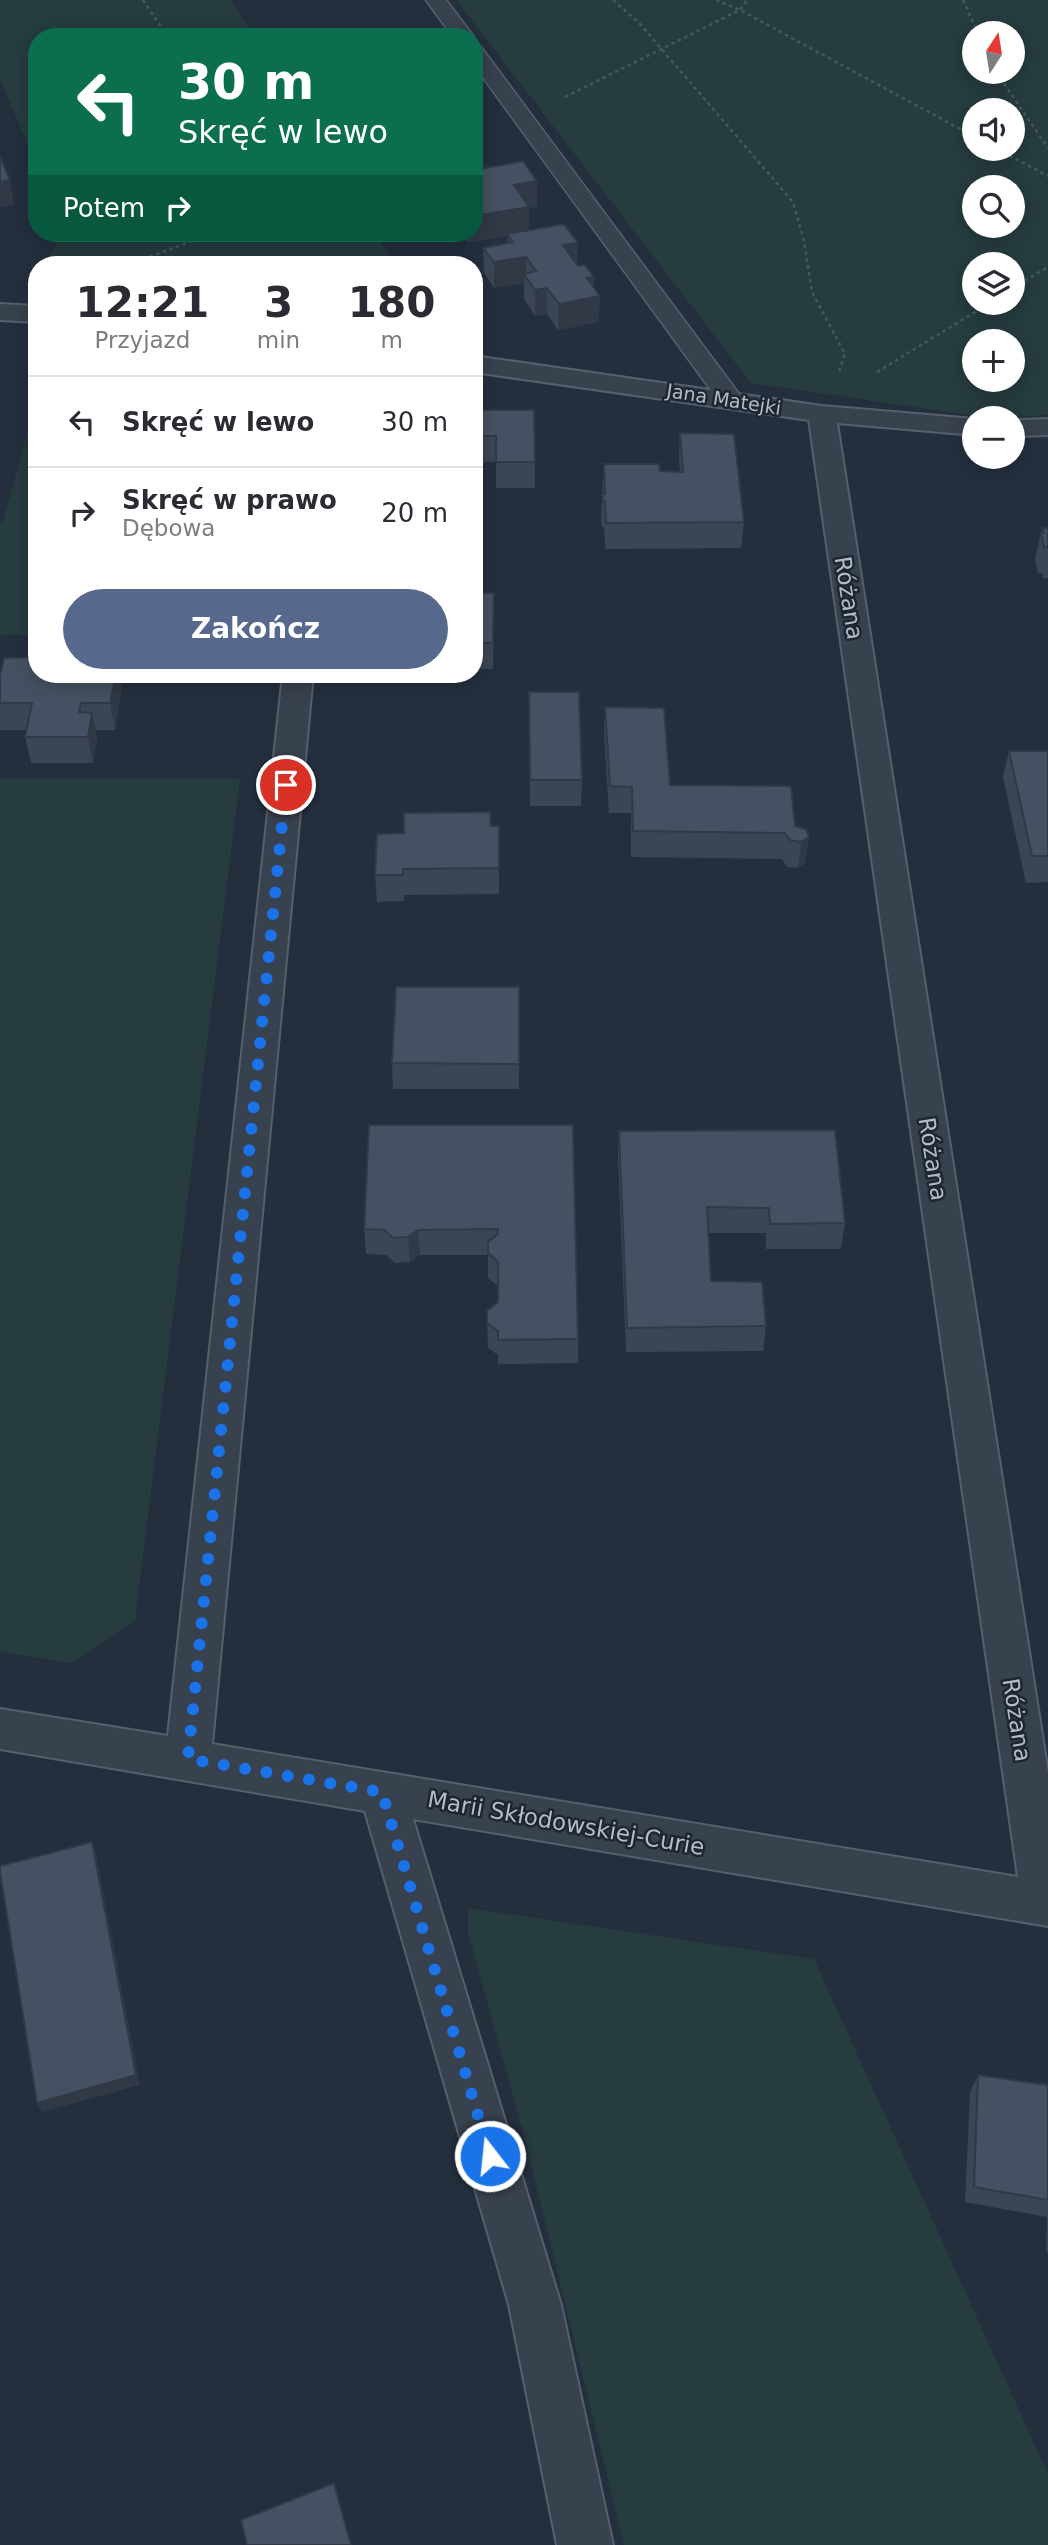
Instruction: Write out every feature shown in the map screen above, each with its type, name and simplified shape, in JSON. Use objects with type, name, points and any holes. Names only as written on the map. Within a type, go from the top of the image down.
[{"type":"street","points":[[0,312],[28,314]]},
{"type":"street","name":"Jana Matejki","points":[[483,365],[822,414],[962,426]]},
{"type":"street","name":"Różana","points":[[822,414],[1046,1904]]},
{"type":"street","points":[[1025,428],[1048,427]]},
{"type":"street","points":[[188,1759],[297,683]]},
{"type":"street","name":"Marii Skłodowskiej-Curie","points":[[0,1729],[1046,1904]]},
{"type":"street","points":[[382,1792],[535,2305],[585,2545]]},
{"type":"lane","points":[[436,0],[457,28]]},
{"type":"lane","points":[[483,63],[730,399]]},
{"type":"path","points":[[143,0],[162,28]]},
{"type":"path","points":[[613,0],[661,49],[793,202],[804,242],[812,292],[845,354],[822,414]]},
{"type":"path","points":[[716,0],[740,10],[962,130]]},
{"type":"path","points":[[523,117],[740,10],[747,0]]},
{"type":"path","points":[[963,0],[973,21]]},
{"type":"path","points":[[1004,84],[1048,148]]},
{"type":"path","points":[[1020,161],[1048,176]]},
{"type":"path","points":[[152,256],[190,242]]},
{"type":"path","points":[[1025,281],[1048,267]]},
{"type":"path","points":[[822,414],[858,384],[970,315]]},
{"type":"green space","points":[[0,0],[231,0],[248,28],[28,28],[28,144],[0,80]]},
{"type":"green space","points":[[456,0],[1048,0],[1048,415],[1025,416],[1025,406],[962,406],[962,414],[751,383],[483,35],[483,28],[478,28]]},
{"type":"green space","points":[[57,242],[381,242],[390,256],[49,256]]},
{"type":"green space","points":[[28,430],[28,635],[0,635],[0,522],[3,522]]},
{"type":"green space","points":[[0,779],[240,779],[135,1620],[71,1663],[0,1652]]},
{"type":"green space","points":[[468,1908],[814,1959],[1048,2474],[1048,2545],[624,2545],[524,2136],[468,1932]]},
{"type":"building","points":[[0,157],[10,180],[0,182]]},
{"type":"building","points":[[523,161],[537,181],[514,185],[529,207],[483,215],[483,168]]},
{"type":"building","points":[[564,224],[578,243],[563,245],[578,266],[585,265],[594,277],[587,278],[600,296],[559,304],[547,288],[535,290],[524,274],[536,271],[526,257],[494,262],[483,248],[513,242],[507,234]]},
{"type":"building","points":[[483,410],[534,410],[535,462],[496,462],[496,436],[483,436]]},
{"type":"building","points":[[680,433],[734,434],[744,522],[606,523],[602,494],[605,494],[604,464],[659,464],[660,471],[683,472]]},
{"type":"building","points":[[1043,528],[1048,528],[1048,547],[1044,547],[1041,533],[1044,533]]},
{"type":"building","points":[[483,593],[494,593],[493,643],[483,643]]},
{"type":"building","points":[[28,657],[28,683],[114,683],[110,703],[81,703],[79,712],[92,713],[88,737],[25,737],[32,703],[0,703],[0,675],[4,658]]},
{"type":"building","points":[[529,692],[579,692],[582,780],[530,780]]},
{"type":"building","points":[[605,707],[664,708],[670,785],[791,786],[795,826],[806,829],[809,837],[801,842],[790,840],[785,833],[633,831],[632,787],[610,786]]},
{"type":"building","points":[[1009,751],[1048,751],[1048,856],[1032,856]]},
{"type":"building","points":[[490,812],[491,826],[499,826],[499,868],[403,869],[403,875],[375,875],[377,834],[404,833],[404,813]]},
{"type":"building","points":[[396,987],[519,987],[519,1064],[392,1063]]},
{"type":"building","points":[[369,1125],[573,1125],[578,1339],[498,1340],[498,1331],[487,1323],[487,1311],[498,1302],[498,1262],[488,1253],[488,1242],[498,1234],[498,1229],[418,1230],[408,1237],[393,1238],[384,1230],[364,1229]]},
{"type":"building","points":[[835,1130],[845,1223],[770,1224],[769,1208],[707,1207],[711,1281],[762,1282],[766,1326],[627,1328],[619,1131]]},
{"type":"building","points":[[92,1842],[136,2075],[37,2103],[0,1866]]},
{"type":"building","points":[[978,2075],[1048,2085],[1048,2200],[974,2187]]},
{"type":"building","points":[[334,2483],[351,2545],[247,2545],[241,2520]]},
{"type":"route","points":[[286,785],[188,1759],[382,1792],[490,2156]]}]
